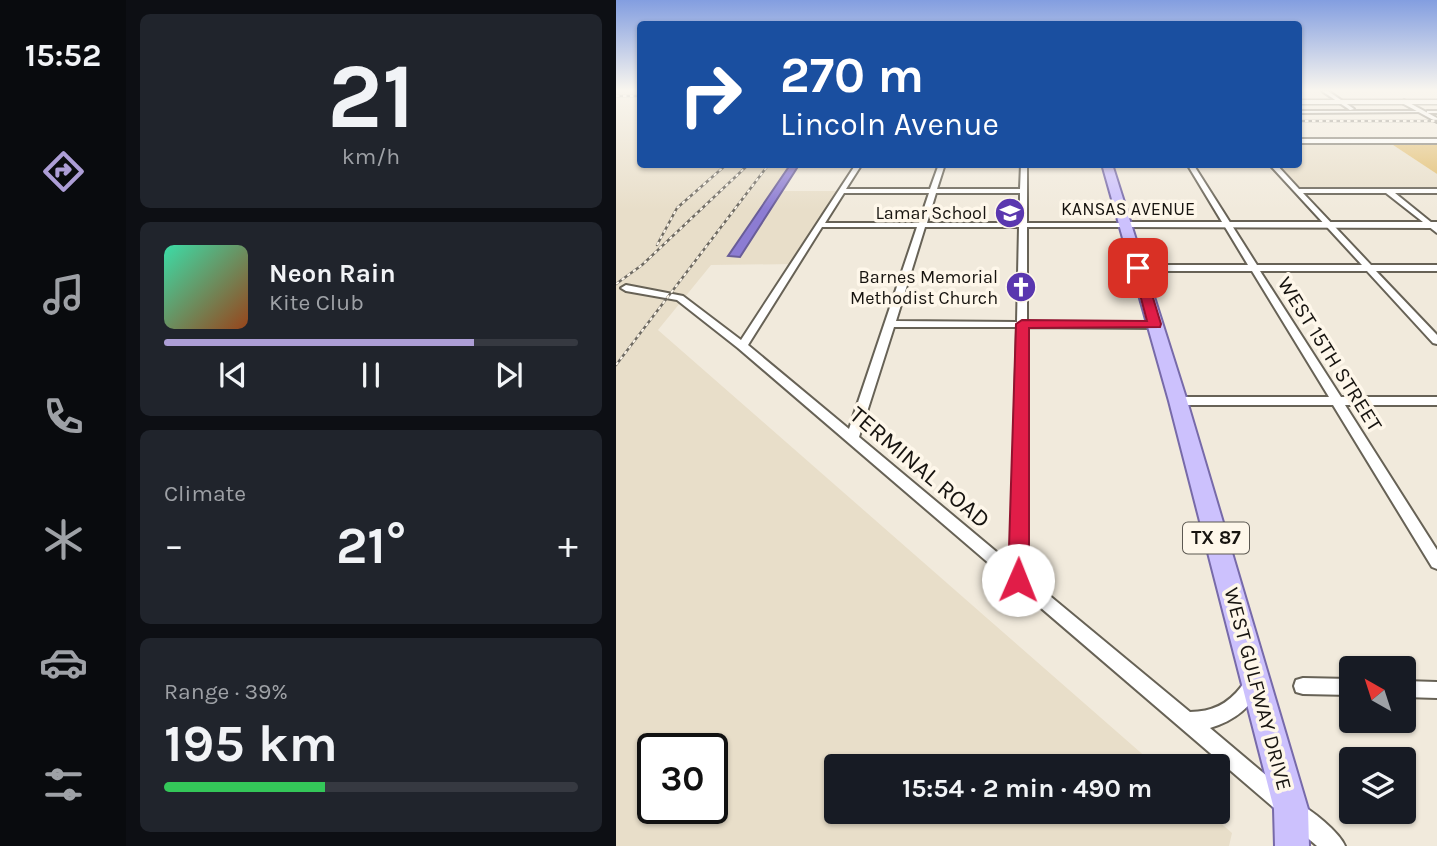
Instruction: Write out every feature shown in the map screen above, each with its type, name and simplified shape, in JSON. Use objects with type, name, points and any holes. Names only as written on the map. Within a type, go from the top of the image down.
[{"type":"main road","name":"WEST GULFWAY DRIVE","points":[[1108,168],[1178,401],[1291,809]]},
{"type":"main road","name":"TX 87","points":[[1291,809],[1292,846]]},
{"type":"street","points":[[1302,141],[1437,141]]},
{"type":"street","points":[[742,346],[856,168]]},
{"type":"street","points":[[852,439],[941,168]]},
{"type":"street","points":[[1018,580],[1024,168]]},
{"type":"street","name":"WEST 15TH STREET","points":[[1191,168],[1437,564]]},
{"type":"street","points":[[1276,168],[1437,341]]},
{"type":"street","points":[[842,191],[1024,191]]},
{"type":"street","points":[[1297,191],[1437,191]]},
{"type":"street","points":[[1388,191],[1435,227]]},
{"type":"street","name":"KANSAS AVENUE","points":[[820,225],[1435,227]]},
{"type":"street","points":[[1138,268],[1437,268]]},
{"type":"street","points":[[626,288],[664,295]]},
{"type":"street","name":"TERMINAL ROAD","points":[[664,295],[680,298],[742,346],[1334,846]]},
{"type":"street","points":[[889,324],[1155,324]]},
{"type":"street","points":[[1422,325],[1437,325]]},
{"type":"street","points":[[1178,401],[1437,401]]},
{"type":"street","points":[[1187,721],[1202,722],[1224,716],[1238,704],[1255,680]]},
{"type":"street","points":[[1303,686],[1339,687]]},
{"type":"street","points":[[1416,689],[1437,690]]},
{"type":"shaded area","points":[[616,130],[637,130],[637,168],[791,168],[772,191],[842,191],[795,264],[711,265],[658,330],[1142,754],[824,754],[824,824],[1222,824],[1232,833],[1229,846],[616,846]]},
{"type":"shaded area","points":[[1302,143],[1390,143],[1437,174],[1437,190],[1301,189],[1282,168],[1302,168]]},
{"type":"shaded area","points":[[1390,143],[1437,143],[1437,174]]},
{"type":"shaded area","points":[[788,168],[797,168],[740,257],[728,256]]},
{"type":"railway","points":[[657,245],[677,208],[722,168]]},
{"type":"railway","points":[[616,284],[642,265],[745,168]]},
{"type":"railway","points":[[616,365],[766,168]]},
{"type":"place","name":"Lamar School","points":[[1010,213]]},
{"type":"place","name":"Barnes Memorial Methodist Church","points":[[1021,287]]},
{"type":"route","points":[[1018,580],[1022,324],[1155,324],[1138,268]]}]
